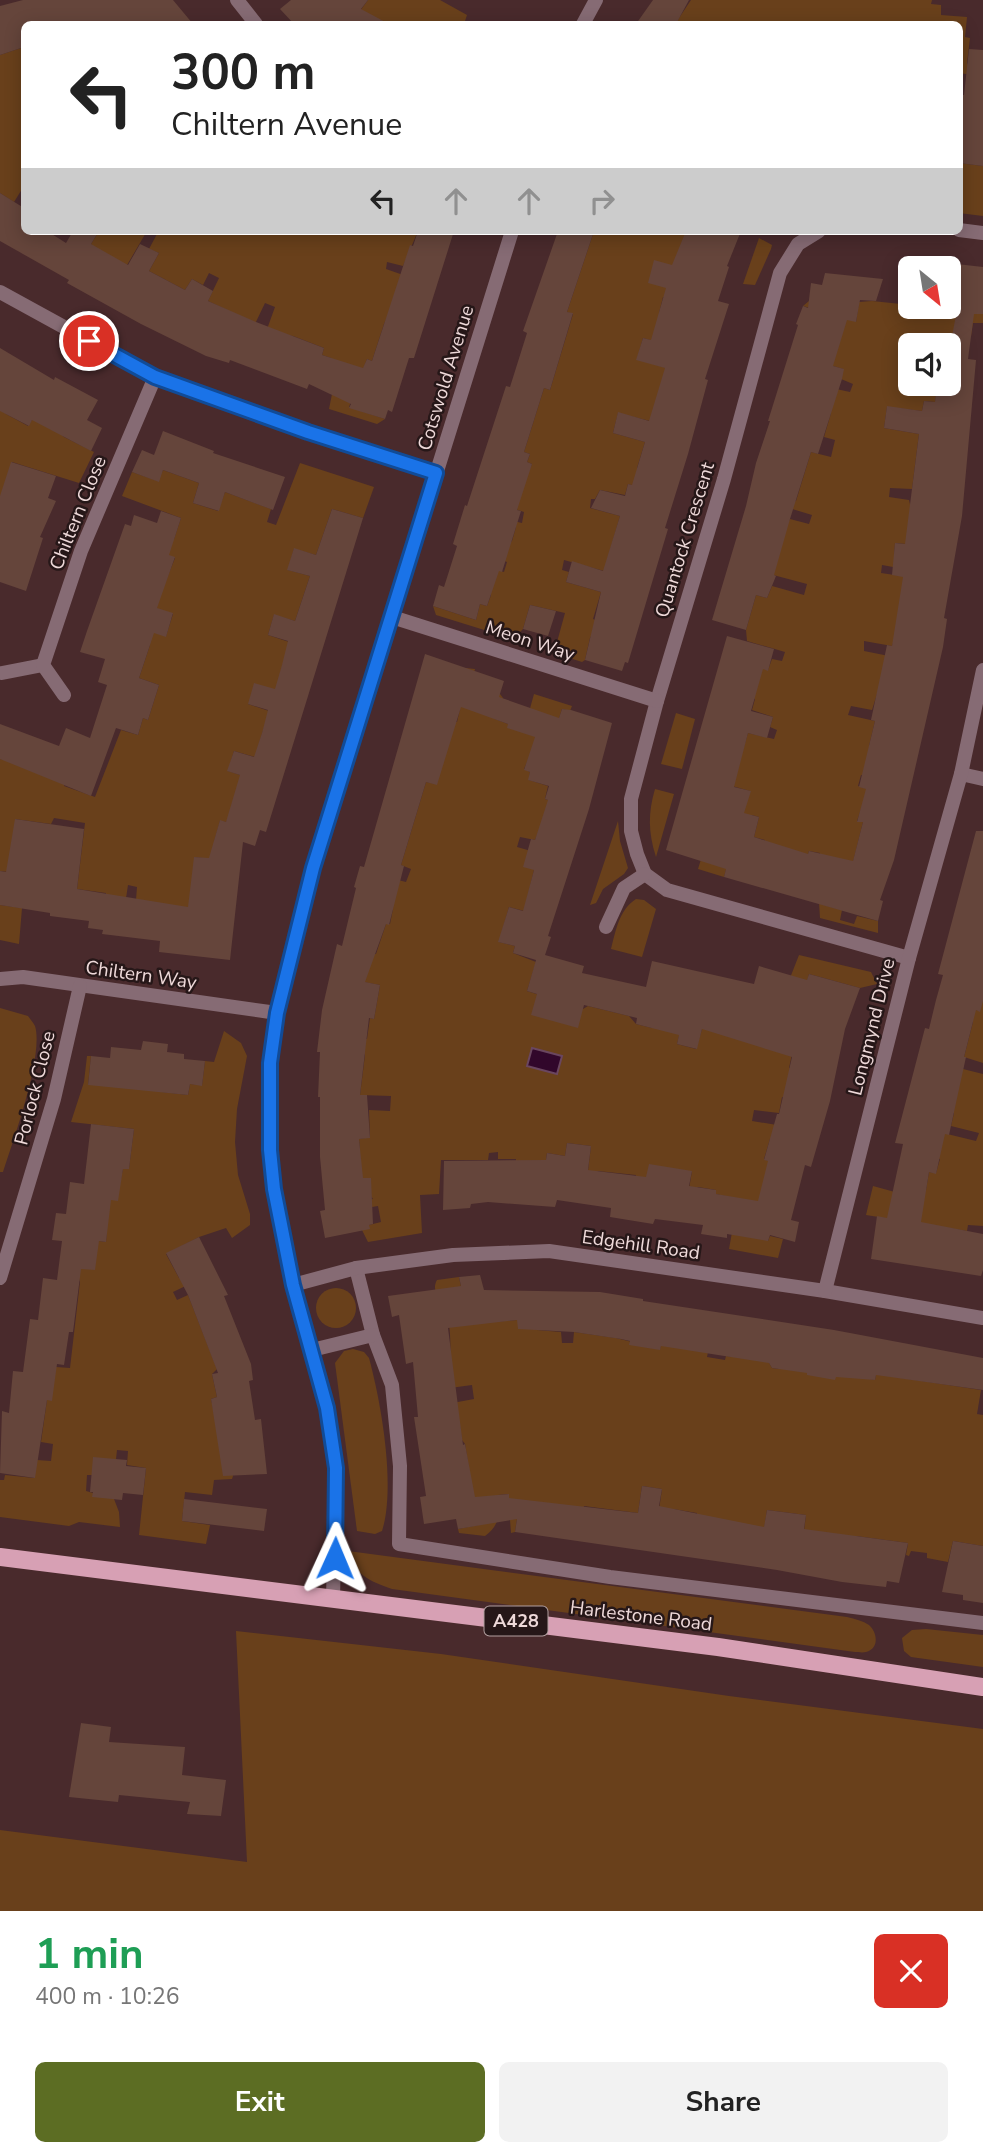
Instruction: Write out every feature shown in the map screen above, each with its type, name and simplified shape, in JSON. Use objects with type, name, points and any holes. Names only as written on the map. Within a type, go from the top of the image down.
[{"type":"main road","name":"Harlestone Road","points":[[0,1557],[718,1647],[983,1687]]},
{"type":"street","points":[[237,0],[254,21]]},
{"type":"street","points":[[585,21],[596,0]]},
{"type":"street","points":[[963,230],[983,233]]},
{"type":"street","name":"Cotswold Avenue","points":[[333,1598],[336,1468],[327,1408],[293,1285],[274,1189],[270,1150],[270,1063],[277,1013],[313,868],[511,235]]},
{"type":"street","name":"Quantock Crescent","points":[[645,874],[631,831],[631,799],[780,273],[798,244],[813,235]]},
{"type":"street","points":[[0,292],[155,377],[308,432],[436,473]]},
{"type":"street","name":"Chiltern Close","points":[[43,665],[80,551],[155,377]]},
{"type":"street","name":"Meon Way","points":[[392,617],[657,701]]},
{"type":"street","points":[[2,673],[43,665],[64,695]]},
{"type":"street","name":"Longmynd Drive","points":[[825,1291],[909,958],[961,774],[983,670]]},
{"type":"street","points":[[961,774],[983,779]]},
{"type":"street","points":[[607,927],[624,888],[645,874],[667,890],[909,958]]},
{"type":"street","name":"Chiltern Way","points":[[0,979],[23,977],[277,1013]]},
{"type":"street","name":"Porlock Close","points":[[0,1278],[54,1099],[80,986]]},
{"type":"street","name":"Edgehill Road","points":[[293,1285],[356,1268],[453,1255],[549,1251],[825,1291],[983,1318]]},
{"type":"street","points":[[312,1350],[373,1335],[356,1268]]},
{"type":"street","name":"Harlestone Road","points":[[373,1335],[392,1385],[400,1466],[399,1544],[610,1577],[983,1623]]},
{"type":"shaded area","points":[[368,0],[440,0],[467,15],[465,21],[369,21],[357,15]]},
{"type":"shaded area","points":[[691,0],[932,0],[931,4],[941,5],[941,15],[967,17],[965,37],[970,38],[967,63],[973,75],[963,74],[963,21],[677,21]]},
{"type":"shaded area","points":[[21,48],[21,191],[14,202],[0,193],[0,55]]},
{"type":"shaded area","points":[[963,164],[983,166],[983,216],[963,214]]},
{"type":"shaded area","points":[[97,235],[145,235],[120,277],[91,244]]},
{"type":"shaded area","points":[[156,235],[416,235],[403,266],[387,262],[386,269],[406,276],[384,324],[372,361],[367,359],[349,407],[385,419],[377,424],[329,409],[332,394],[331,358],[322,355],[324,348],[293,336],[266,332],[275,307],[265,303],[253,328],[208,301],[219,278],[209,273],[203,285],[192,279],[185,290],[149,271],[159,253],[149,249]]},
{"type":"shaded area","points":[[593,235],[685,235],[674,290],[678,300],[663,297],[659,313],[685,321],[664,344],[643,338],[637,359],[673,370],[650,421],[618,413],[613,433],[645,442],[637,468],[639,487],[628,484],[625,495],[600,490],[595,499],[591,499],[590,508],[620,516],[604,571],[564,560],[562,570],[569,572],[566,582],[601,592],[593,619],[600,622],[590,638],[585,660],[582,662],[554,653],[565,613],[530,605],[523,629],[513,639],[436,615],[433,606],[476,620],[480,604],[487,606],[491,595],[491,568],[504,572],[507,562],[493,557],[512,541],[516,527],[503,523],[505,519],[522,523],[524,512],[512,508],[532,464],[527,462],[530,454],[524,452],[544,388],[550,390],[573,314],[567,312]]},
{"type":"shaded area","points":[[759,238],[772,245],[771,249],[755,285],[743,284]]},
{"type":"shaded area","points":[[809,301],[841,306],[856,322],[859,302],[898,304],[898,319],[961,319],[961,307],[967,313],[983,314],[983,323],[973,323],[971,336],[961,333],[898,333],[898,396],[936,396],[935,402],[924,401],[922,411],[887,407],[884,428],[919,434],[912,489],[890,488],[889,497],[909,500],[911,509],[906,544],[895,543],[894,558],[904,560],[904,569],[882,565],[881,573],[915,578],[892,646],[864,641],[864,651],[889,656],[872,710],[851,706],[848,715],[875,721],[869,746],[873,777],[861,775],[858,786],[868,789],[857,821],[863,822],[846,890],[824,905],[842,910],[840,920],[854,924],[857,916],[878,921],[878,933],[820,918],[817,871],[820,853],[809,851],[805,866],[763,851],[765,840],[754,837],[759,817],[752,815],[730,855],[724,877],[698,869],[702,856],[750,791],[732,786],[748,733],[774,739],[777,730],[770,727],[773,717],[752,710],[755,699],[746,696],[755,667],[768,670],[772,659],[782,661],[785,652],[747,641],[746,630],[756,595],[767,598],[772,586],[804,595],[807,584],[762,572],[790,519],[809,524],[812,515],[779,505],[796,501],[811,452],[831,457],[835,440],[824,437],[831,413],[821,410],[827,387],[850,392],[853,384],[841,379],[843,369],[833,366],[823,312],[803,306]]},
{"type":"shaded area","points":[[0,399],[6,414],[28,426],[37,412],[64,437],[94,452],[79,483],[12,462],[0,502]]},
{"type":"shaded area","points":[[300,463],[374,487],[363,518],[332,509],[316,555],[294,549],[288,570],[310,576],[295,621],[274,615],[268,635],[289,642],[276,690],[248,704],[269,711],[255,757],[234,751],[228,771],[249,778],[226,822],[220,821],[214,842],[227,861],[194,857],[206,915],[136,900],[137,887],[128,885],[123,918],[105,914],[106,893],[77,889],[85,823],[54,818],[51,824],[15,819],[27,874],[0,871],[0,759],[69,773],[64,786],[95,797],[121,730],[138,735],[143,718],[148,720],[159,685],[139,678],[150,645],[144,629],[166,636],[173,614],[155,608],[175,558],[161,553],[174,539],[181,518],[122,496],[132,472],[158,481],[163,470],[199,483],[193,503],[218,511],[225,492],[271,509],[267,522],[276,525]]},
{"type":"shaded area","points":[[465,668],[475,669],[471,685],[500,694],[503,698],[495,719],[508,724],[529,712],[534,694],[572,706],[570,711],[562,709],[556,728],[528,760],[524,769],[530,772],[529,780],[548,786],[545,799],[551,801],[535,840],[520,837],[517,847],[531,851],[534,870],[524,911],[509,907],[499,942],[515,946],[513,953],[536,962],[527,991],[583,1009],[588,1006],[629,1016],[636,1024],[652,1028],[687,1004],[677,1044],[696,1049],[703,1026],[792,1054],[789,1068],[797,1071],[791,1099],[782,1097],[779,1113],[754,1110],[752,1121],[783,1126],[778,1141],[770,1139],[764,1159],[768,1161],[768,1241],[770,1236],[783,1239],[778,1258],[729,1249],[738,1199],[716,1194],[716,1190],[698,1187],[688,1195],[692,1171],[642,1196],[633,1195],[636,1175],[598,1171],[587,1179],[591,1146],[567,1143],[565,1156],[547,1153],[544,1172],[516,1170],[516,1159],[498,1159],[498,1152],[489,1153],[488,1160],[441,1160],[439,1194],[420,1195],[422,1233],[368,1242],[362,1230],[381,1222],[378,1206],[366,1208],[366,1200],[373,1199],[359,1178],[353,1149],[360,1149],[359,1139],[370,1137],[369,1110],[390,1111],[391,1096],[360,1095],[365,1055],[355,1038],[367,1039],[370,1018],[374,1019],[380,985],[363,982],[372,954],[376,954],[386,924],[390,924],[394,879],[406,882],[411,869],[401,865],[426,782],[436,784],[445,719],[457,722],[460,709],[448,705]]},
{"type":"shaded area","points":[[676,713],[695,719],[682,769],[661,764]]},
{"type":"shaded area","points":[[655,789],[674,794],[656,857],[650,823]]},
{"type":"shaded area","points":[[618,821],[620,841],[628,868],[603,889],[596,903],[590,905]]},
{"type":"shaded area","points":[[636,899],[644,900],[656,909],[642,957],[611,949],[622,915]]},
{"type":"shaded area","points":[[0,905],[22,908],[19,944],[0,940]]},
{"type":"shaded area","points":[[799,955],[871,972],[877,984],[860,988],[809,974],[805,990],[790,978]]},
{"type":"shaded area","points":[[983,981],[983,1063],[964,1057],[973,1022],[964,1007],[980,1011]]},
{"type":"shaded area","points":[[0,1008],[28,1016],[35,1026],[37,1039],[26,1098],[3,1172],[0,1172]]},
{"type":"shaded area","points":[[224,1031],[241,1043],[247,1056],[237,1109],[235,1142],[238,1175],[250,1214],[250,1225],[232,1238],[226,1228],[199,1237],[166,1254],[179,1278],[199,1269],[200,1279],[173,1292],[177,1300],[188,1295],[217,1369],[212,1374],[217,1397],[211,1399],[217,1427],[228,1445],[233,1476],[232,1479],[214,1480],[212,1495],[185,1492],[182,1521],[210,1525],[206,1544],[139,1535],[146,1468],[127,1465],[128,1451],[117,1450],[116,1459],[92,1475],[87,1475],[86,1491],[114,1499],[119,1512],[120,1527],[79,1522],[69,1526],[0,1517],[0,1480],[4,1480],[5,1475],[34,1478],[37,1460],[51,1461],[53,1444],[41,1442],[47,1400],[51,1400],[56,1367],[70,1368],[80,1282],[77,1272],[99,1241],[106,1242],[107,1229],[77,1225],[119,1188],[123,1169],[129,1168],[134,1129],[71,1122],[84,1082],[87,1056],[91,1056],[88,1085],[164,1070],[162,1092],[188,1095],[190,1084],[202,1085],[205,1061],[214,1062]]},
{"type":"shaded area","points":[[532,1048],[562,1056],[557,1074],[527,1066]]},
{"type":"shaded area","points":[[963,1069],[983,1074],[983,1226],[968,1225],[967,1231],[866,1215],[873,1186],[913,1197],[926,1190],[929,1172],[936,1173],[940,1159],[934,1157],[939,1132],[976,1141],[979,1133],[951,1126],[954,1113],[939,1109]]},
{"type":"shaded area","points":[[459,1277],[469,1324],[517,1320],[537,1330],[561,1332],[562,1343],[573,1343],[574,1332],[616,1338],[660,1349],[661,1345],[708,1352],[707,1357],[725,1360],[726,1356],[768,1361],[772,1368],[779,1369],[786,1363],[875,1380],[876,1374],[981,1390],[977,1414],[983,1415],[983,1546],[953,1541],[948,1562],[927,1558],[927,1553],[911,1551],[909,1556],[906,1555],[908,1543],[856,1536],[802,1547],[806,1515],[767,1510],[762,1543],[697,1516],[697,1513],[673,1509],[671,1517],[659,1510],[662,1489],[642,1486],[638,1513],[584,1506],[580,1537],[520,1500],[515,1532],[511,1533],[508,1494],[498,1495],[499,1513],[496,1523],[485,1536],[459,1533],[458,1529],[478,1525],[465,1444],[460,1426],[447,1404],[474,1399],[472,1385],[450,1388],[449,1323],[435,1284],[437,1280]]},
{"type":"shaded area","points":[[336,1288],[350,1294],[356,1308],[350,1322],[336,1328],[322,1322],[316,1308],[322,1294]]},
{"type":"shaded area","points":[[353,1349],[364,1352],[369,1358],[385,1444],[388,1492],[386,1513],[382,1531],[375,1534],[357,1531],[335,1363],[344,1351]]},
{"type":"shaded area","points":[[348,1551],[847,1617],[869,1625],[875,1636],[875,1644],[866,1652],[855,1652],[392,1589],[364,1576],[355,1566]]},
{"type":"shaded area","points":[[912,1630],[983,1635],[983,1667],[911,1657],[904,1651],[902,1638]]},
{"type":"shaded area","points":[[236,1631],[441,1654],[729,1696],[983,1729],[983,1911],[0,1911],[0,1830],[247,1862]]},
{"type":"building","points":[[23,0],[173,0],[190,21],[21,21],[21,48],[0,55],[0,6]]},
{"type":"building","points":[[291,0],[368,0],[361,9],[383,21],[291,21],[280,9]]},
{"type":"building","points":[[653,0],[689,0],[678,21],[638,21]]},
{"type":"building","points":[[969,49],[983,50],[983,166],[963,164],[964,95]]},
{"type":"building","points":[[0,193],[21,206],[21,235],[53,235],[66,243],[71,235],[97,235],[91,244],[128,265],[140,244],[159,253],[149,271],[185,290],[192,279],[213,291],[208,301],[324,348],[322,355],[363,368],[367,359],[372,361],[410,245],[413,246],[417,235],[453,235],[414,358],[409,358],[392,412],[388,410],[385,419],[349,408],[351,404],[309,384],[307,389],[230,360],[229,363],[206,356],[67,283],[69,280],[0,241]]},
{"type":"building","points":[[557,235],[593,235],[567,312],[573,313],[550,390],[544,388],[524,452],[530,454],[527,462],[532,464],[517,510],[521,511],[502,572],[499,571],[487,606],[480,604],[476,620],[433,606],[439,585],[444,587],[457,546],[453,544],[465,505],[467,506],[506,386],[510,387],[527,333],[523,331]]},
{"type":"building","points":[[684,235],[739,235],[727,266],[729,267],[718,301],[729,304],[705,379],[708,380],[665,528],[668,529],[628,663],[625,662],[622,671],[585,660],[601,592],[566,582],[572,561],[603,571],[620,516],[591,508],[600,490],[625,496],[628,484],[632,485],[645,442],[613,433],[618,412],[649,421],[665,368],[636,360],[643,338],[651,340],[666,288],[648,283],[654,260],[672,265]]},
{"type":"building","points":[[961,264],[983,267],[983,314],[974,314],[968,359],[976,360],[962,516],[944,618],[947,619],[943,647],[894,860],[880,900],[883,901],[878,921],[724,877],[726,869],[666,850],[727,636],[774,649],[768,671],[763,669],[751,711],[773,717],[767,738],[748,733],[734,787],[751,791],[744,813],[759,817],[754,837],[808,854],[809,851],[853,861],[863,822],[857,822],[866,789],[859,787],[875,721],[871,720],[887,645],[892,646],[903,577],[892,575],[895,543],[905,544],[919,434],[884,428],[887,406],[922,411],[924,401],[935,402],[936,396],[961,396],[961,333],[953,333],[955,319],[961,319]]},
{"type":"building","points":[[825,273],[883,279],[876,301],[860,300],[856,322],[847,320],[833,366],[844,369],[842,379],[818,454],[811,452],[774,575],[776,576],[767,598],[756,595],[746,630],[712,620],[798,325],[796,324],[803,306],[808,308],[811,283],[822,285]]},
{"type":"building","points":[[0,348],[54,380],[55,377],[98,400],[87,420],[102,428],[91,451],[32,420],[29,426],[0,411]]},
{"type":"building","points":[[163,431],[214,451],[213,453],[285,477],[273,510],[225,492],[219,511],[193,503],[199,483],[163,470],[159,482],[132,472],[142,450],[154,455]]},
{"type":"building","points":[[11,462],[56,476],[48,498],[56,501],[40,537],[43,538],[26,591],[0,582],[0,496]]},
{"type":"building","points":[[332,509],[363,518],[266,832],[260,830],[255,846],[243,842],[230,960],[159,952],[160,941],[102,934],[103,930],[88,928],[89,921],[0,905],[0,871],[6,872],[15,819],[84,829],[77,889],[188,907],[194,857],[209,858],[220,820],[226,822],[240,775],[227,771],[234,751],[254,757],[262,733],[268,710],[248,704],[254,683],[275,689],[288,641],[268,635],[274,614],[295,621],[310,576],[287,570],[294,548],[316,555]]},
{"type":"building","points":[[161,511],[181,518],[169,555],[175,557],[157,608],[173,613],[166,637],[154,633],[139,678],[159,685],[148,720],[143,718],[138,735],[116,728],[91,796],[0,759],[0,724],[59,746],[66,728],[90,738],[107,685],[98,682],[105,659],[80,652],[125,524],[131,526],[134,515],[157,523]]},
{"type":"building","points":[[530,605],[556,611],[548,636],[523,629]]},
{"type":"building","points":[[425,654],[504,681],[499,697],[559,718],[562,709],[612,723],[589,809],[548,936],[551,937],[545,955],[584,966],[582,973],[646,987],[652,961],[754,984],[759,966],[807,980],[809,974],[860,988],[845,1029],[830,1101],[811,1167],[805,1165],[791,1220],[799,1222],[795,1242],[770,1235],[768,1241],[727,1234],[727,1238],[701,1234],[703,1225],[655,1219],[653,1224],[610,1217],[611,1208],[557,1200],[555,1207],[488,1202],[471,1204],[470,1208],[443,1210],[444,1161],[546,1160],[547,1153],[565,1156],[567,1143],[591,1146],[588,1170],[646,1177],[649,1164],[692,1171],[689,1186],[758,1201],[768,1161],[764,1160],[779,1114],[792,1057],[702,1029],[697,1049],[677,1044],[679,1035],[636,1024],[637,1018],[584,1005],[578,1028],[531,1015],[537,994],[527,991],[536,960],[513,953],[515,946],[498,942],[509,907],[523,911],[534,870],[523,867],[531,839],[535,840],[548,800],[545,799],[549,786],[528,780],[530,772],[524,770],[535,737],[507,728],[508,724],[461,707],[437,785],[426,782],[401,865],[404,866],[389,925],[386,924],[365,982],[380,985],[374,1019],[369,1018],[360,1095],[367,1095],[370,1138],[359,1139],[363,1178],[371,1178],[373,1224],[369,1225],[370,1229],[325,1238],[320,1211],[325,1210],[318,1097],[320,1052],[317,1052],[322,1010],[337,944],[342,946],[356,888],[354,887],[360,866],[364,867]]},
{"type":"building","points":[[976,831],[983,831],[983,1001],[980,1012],[976,1010],[964,1057],[949,1135],[945,1134],[936,1174],[929,1172],[921,1222],[983,1234],[981,1276],[871,1259],[877,1216],[887,1218],[903,1144],[895,1143],[925,1028],[929,1029],[943,975],[938,974]]},
{"type":"building","points":[[143,1041],[168,1044],[167,1052],[184,1054],[184,1059],[205,1061],[202,1086],[190,1084],[188,1095],[88,1085],[91,1056],[110,1058],[111,1047],[141,1050]]},
{"type":"building","points":[[91,1124],[134,1129],[129,1169],[123,1169],[118,1201],[111,1200],[106,1242],[99,1241],[95,1270],[81,1269],[73,1332],[69,1332],[64,1365],[57,1364],[52,1401],[47,1400],[35,1478],[0,1473],[2,1411],[9,1413],[13,1371],[23,1372],[30,1319],[38,1320],[43,1278],[57,1280],[62,1241],[52,1240],[56,1213],[66,1214],[70,1182],[84,1184]]},
{"type":"building","points":[[199,1237],[228,1295],[224,1296],[251,1364],[253,1380],[249,1381],[255,1420],[261,1419],[267,1474],[223,1476],[211,1399],[217,1397],[212,1374],[218,1373],[188,1295],[166,1253]]},
{"type":"building","points":[[480,1275],[484,1290],[600,1292],[834,1330],[983,1358],[983,1390],[876,1375],[875,1380],[836,1377],[835,1380],[772,1368],[769,1363],[661,1346],[660,1350],[629,1345],[630,1341],[621,1339],[574,1332],[518,1329],[517,1320],[448,1328],[463,1445],[465,1444],[475,1497],[509,1494],[509,1498],[638,1513],[642,1486],[662,1489],[659,1506],[764,1527],[767,1510],[806,1515],[804,1529],[908,1543],[899,1583],[887,1581],[886,1587],[842,1582],[515,1532],[517,1519],[458,1529],[456,1519],[424,1524],[420,1497],[426,1496],[414,1417],[418,1417],[413,1362],[406,1364],[399,1315],[392,1317],[388,1296],[461,1286],[459,1277]]},
{"type":"building","points":[[93,1457],[127,1460],[126,1466],[146,1468],[143,1495],[123,1493],[122,1500],[92,1497],[93,1492],[90,1492]]},
{"type":"building","points":[[184,1499],[267,1509],[264,1531],[182,1521]]},
{"type":"building","points":[[953,1541],[983,1546],[983,1603],[963,1600],[963,1595],[942,1592]]},
{"type":"building","points":[[81,1723],[111,1727],[109,1742],[185,1747],[182,1775],[226,1780],[221,1816],[187,1814],[190,1802],[119,1795],[118,1802],[69,1797]]},
{"type":"route","points":[[89,341],[155,377],[308,432],[436,473],[313,868],[277,1013],[270,1063],[270,1150],[274,1189],[293,1285],[327,1408],[336,1468],[335,1558]]}]
